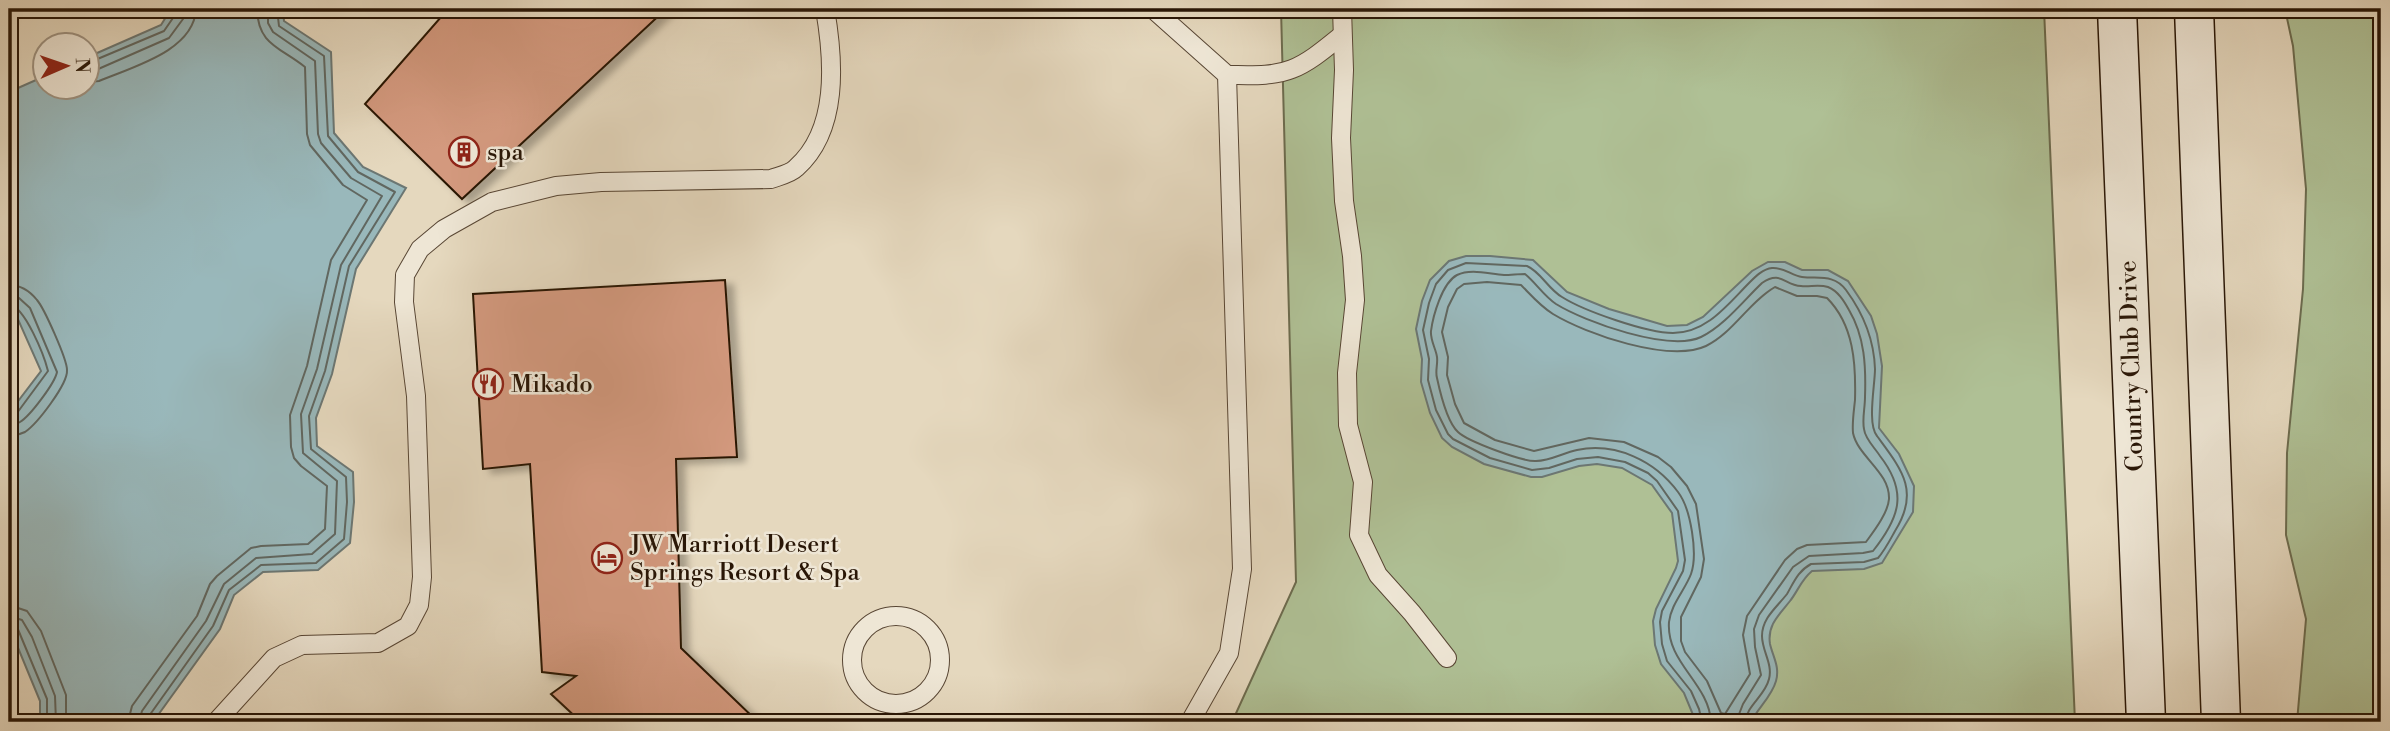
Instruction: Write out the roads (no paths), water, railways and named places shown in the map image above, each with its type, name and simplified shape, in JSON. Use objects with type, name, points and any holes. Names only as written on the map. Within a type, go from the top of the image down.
[{"type":"main road","name":"Country Club Drive","points":[[2117,9],[2146,722]]},
{"type":"main road","points":[[2194,9],[2221,722]]},
{"type":"lane","points":[[216,722],[274,658],[302,645],[378,643],[408,626],[419,605],[422,577],[419,455],[416,396],[404,302],[405,275],[420,249],[444,229],[492,202],[556,186],[601,182],[771,178],[794,170],[816,146],[829,107],[831,69],[825,9]]},
{"type":"lane","points":[[1153,9],[1227,75],[1261,75],[1292,69],[1342,35]]},
{"type":"lane","points":[[1342,9],[1344,201],[1355,300],[1347,373],[1348,425],[1363,482],[1359,535],[1378,575],[1447,658]]},
{"type":"lane","points":[[1190,722],[1229,653],[1242,569],[1227,75]]},
{"type":"lane","points":[[893,615],[920,622],[937,644],[940,657],[934,683],[926,693],[898,705],[882,702],[869,695],[858,684],[852,670],[851,654],[856,639],[865,627],[878,619],[893,615]]},
{"type":"water","points":[[171,9],[283,9],[284,21],[331,52],[334,133],[363,167],[406,188],[356,269],[332,374],[316,418],[317,446],[353,472],[354,502],[350,543],[318,570],[263,572],[234,595],[220,629],[153,722],[40,722],[40,701],[9,626],[9,413],[41,371],[17,317],[9,309],[9,92],[32,82],[32,102],[102,102],[102,51],[161,25]]},
{"type":"water","points":[[1466,256],[1533,260],[1567,292],[1609,309],[1667,326],[1687,325],[1703,317],[1752,271],[1768,262],[1785,262],[1802,270],[1828,270],[1848,281],[1871,316],[1882,366],[1879,428],[1899,454],[1914,486],[1913,512],[1882,563],[1864,569],[1812,571],[1805,578],[1770,631],[1770,644],[1777,667],[1776,681],[1751,722],[1696,722],[1684,693],[1661,664],[1655,645],[1653,621],[1678,561],[1672,513],[1652,485],[1622,468],[1597,464],[1579,466],[1542,477],[1531,477],[1484,464],[1452,447],[1442,438],[1430,413],[1421,382],[1422,359],[1416,329],[1430,280],[1449,261]]},
{"type":"place","name":"spa","points":[[464,152]]},
{"type":"place","name":"Mikado","points":[[488,384]]},
{"type":"place","name":"JW Marriott Desert Springs Resort & Spa","points":[[607,558]]}]
